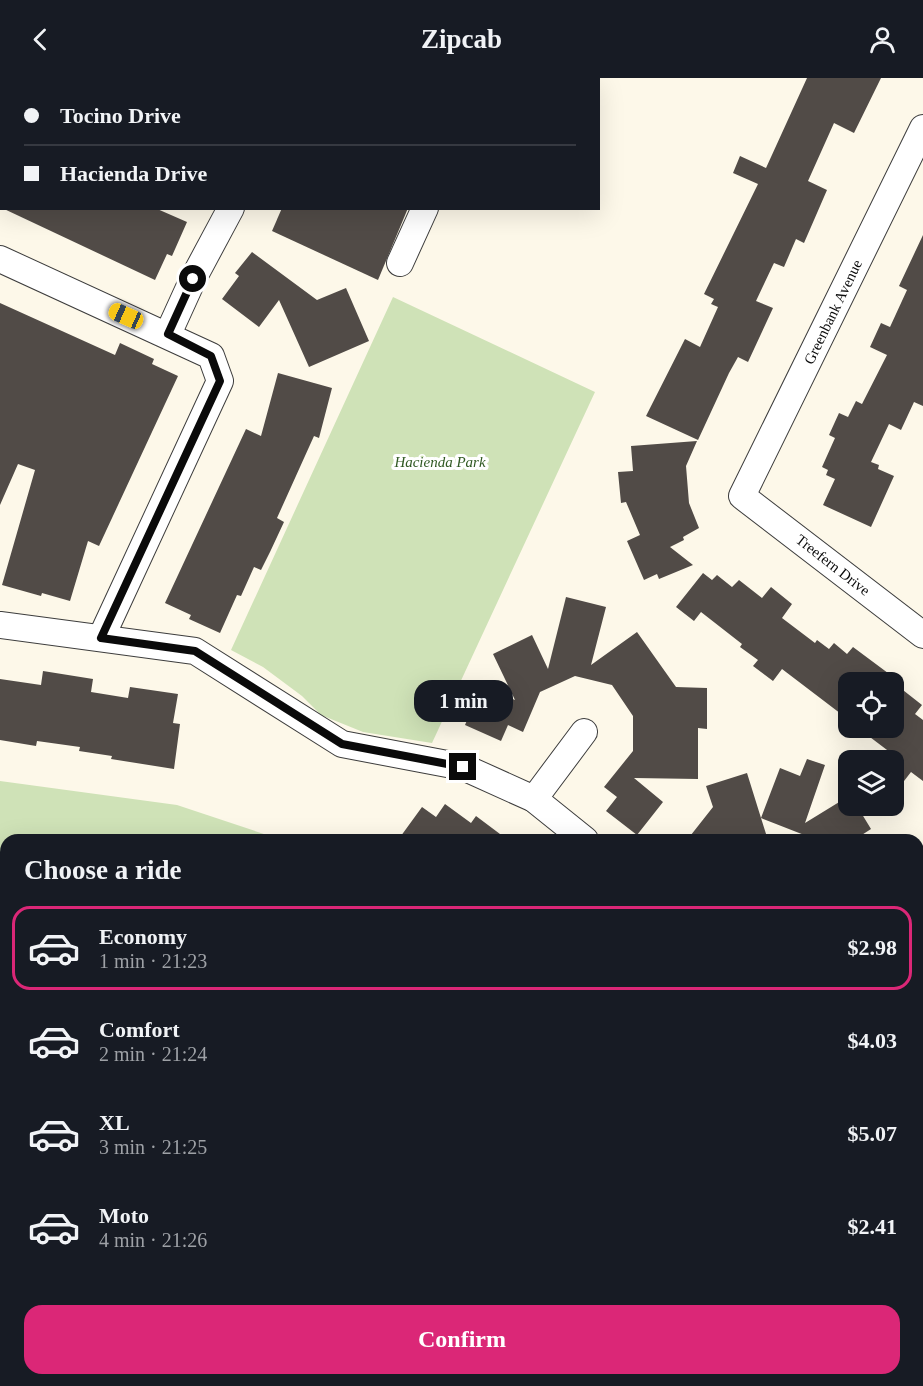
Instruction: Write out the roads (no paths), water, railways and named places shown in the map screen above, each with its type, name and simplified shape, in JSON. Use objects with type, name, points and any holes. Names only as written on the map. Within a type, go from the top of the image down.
[{"type":"street","name":"Greenbank Avenue","points":[[742,496],[923,128]]},
{"type":"street","points":[[168,334],[193,279],[230,210]]},
{"type":"street","points":[[400,263],[424,210]]},
{"type":"street","points":[[0,259],[168,334],[211,356],[220,381],[101,638]]},
{"type":"street","name":"Treefern Drive","points":[[742,496],[923,635]]},
{"type":"street","points":[[0,625],[195,651],[342,744],[463,767],[534,799],[578,834]]},
{"type":"street","points":[[534,799],[584,732]]},
{"type":"park label","name":"Hacienda Park","points":[[440,462]]}]
